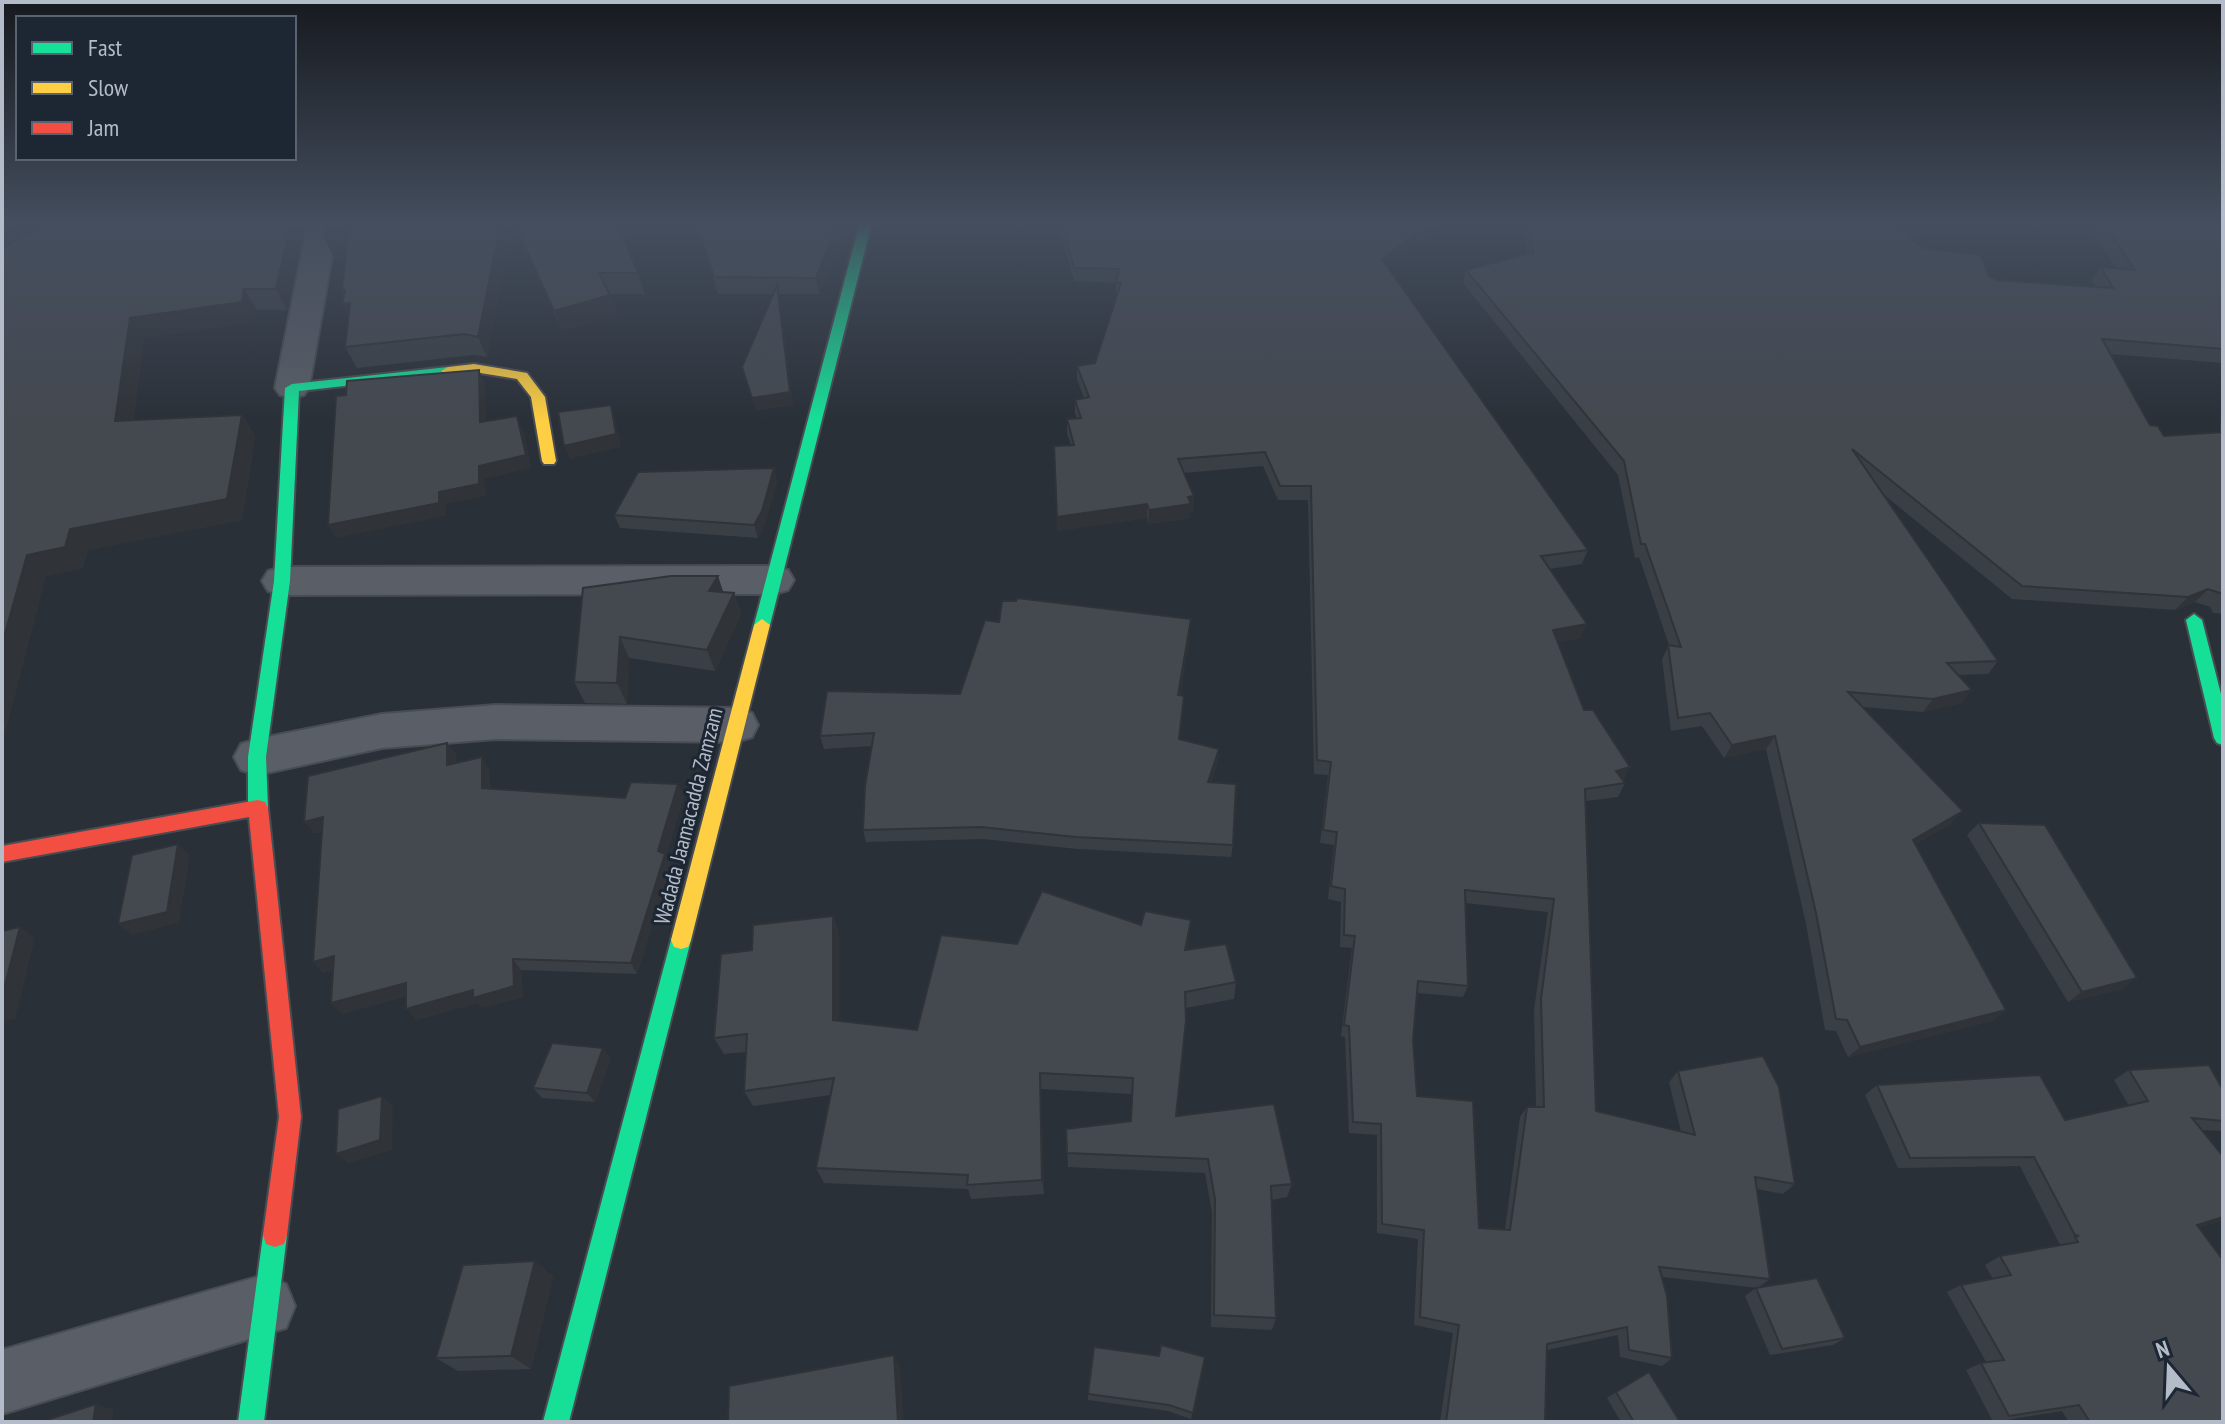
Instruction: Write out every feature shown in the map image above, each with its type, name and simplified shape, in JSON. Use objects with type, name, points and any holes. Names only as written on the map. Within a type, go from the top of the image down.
[{"type":"street","points":[[251,1422],[290,1117],[268,929],[257,757],[282,581],[292,388],[311,288]]},
{"type":"street","name":"Wadada Jaamacadda Zamzam","points":[[556,1422],[849,288]]},
{"type":"street","points":[[292,388],[474,368],[522,376],[538,397],[549,461]]},
{"type":"street","points":[[282,581],[774,580]]},
{"type":"street","points":[[2194,620],[2223,738]]},
{"type":"street","points":[[257,757],[382,731],[496,722],[736,725]]},
{"type":"street","points":[[2,854],[258,808]]},
{"type":"street","points":[[2,1382],[264,1306]]},
{"type":"building","points":[[2,288],[276,288],[244,289],[242,302],[130,318],[115,421],[242,415],[227,499],[70,529],[65,547],[27,555],[2,644]]},
{"type":"building","points":[[488,288],[478,337],[464,334],[345,347],[350,303],[342,304],[345,290],[342,290]]},
{"type":"building","points":[[544,288],[607,288],[610,295],[554,311]]},
{"type":"building","points":[[777,288],[790,392],[752,398],[742,367]]},
{"type":"building","points":[[1119,288],[1403,288],[1588,550],[1541,556],[1587,624],[1553,630],[1584,710],[1593,710],[1630,767],[1616,771],[1625,783],[1585,789],[1596,1111],[1695,1135],[1678,1071],[1763,1056],[1779,1087],[1795,1184],[1755,1177],[1770,1279],[1659,1267],[1667,1296],[1672,1358],[1629,1350],[1627,1327],[1547,1344],[1545,1422],[1446,1422],[1459,1325],[1420,1317],[1424,1230],[1382,1224],[1381,1124],[1353,1122],[1349,1026],[1344,1025],[1355,936],[1344,935],[1345,889],[1331,886],[1337,832],[1323,830],[1331,762],[1317,760],[1311,486],[1280,486],[1265,452],[1178,459],[1194,496],[1188,497],[1191,504],[1149,510],[1147,504],[1057,517],[1054,446],[1074,445],[1067,419],[1081,418],[1075,400],[1089,397],[1077,366],[1095,363]],"holes":[[[1465,890],[1554,899],[1541,999],[1544,1107],[1527,1107],[1510,1230],[1479,1228],[1473,1101],[1417,1096],[1413,1040],[1418,981],[1468,986]]]},
{"type":"building","points":[[1481,288],[2223,288],[2223,349],[2102,339],[2150,425],[2158,426],[2164,436],[2223,432],[2223,594],[2208,589],[2188,597],[2022,586],[1852,449],[1998,661],[1947,663],[1972,690],[1933,699],[1848,692],[1963,811],[1913,840],[2006,1010],[1860,1047],[1847,1020],[1836,1019],[1816,913],[1775,736],[1732,745],[1710,713],[1678,718],[1668,645],[1681,647],[1645,544],[1641,544],[1624,461]]},
{"type":"building","points":[[479,370],[480,422],[517,416],[526,455],[479,466],[479,484],[439,492],[439,503],[328,525],[336,396],[346,395],[347,381]]},
{"type":"building","points":[[611,405],[616,434],[564,446],[558,412]]},
{"type":"building","points":[[774,468],[762,511],[754,525],[614,515],[638,472]]},
{"type":"building","points":[[671,576],[718,576],[709,591],[734,593],[707,650],[620,637],[617,683],[574,682],[583,588]]},
{"type":"building","points":[[1017,598],[1191,619],[1178,695],[1184,696],[1179,739],[1219,749],[1208,782],[1236,784],[1233,845],[1076,837],[981,827],[863,830],[865,786],[874,733],[820,736],[827,691],[960,694],[985,620],[999,622],[1002,601],[1016,601]]},
{"type":"building","points":[[447,743],[447,765],[482,757],[482,788],[625,798],[631,782],[678,784],[658,851],[665,854],[631,963],[513,959],[514,986],[473,998],[473,990],[406,1009],[406,983],[331,1003],[334,956],[313,962],[323,817],[304,822],[308,776]]},
{"type":"building","points":[[1979,823],[2045,825],[2137,978],[2082,992]]},
{"type":"building","points":[[178,844],[167,912],[118,924],[132,855]]},
{"type":"building","points":[[1042,891],[1141,925],[1145,911],[1191,920],[1185,950],[1226,944],[1236,982],[1185,992],[1186,1020],[1176,1116],[1274,1104],[1292,1184],[1271,1186],[1276,1318],[1214,1315],[1215,1199],[1208,1159],[1067,1153],[1066,1129],[1131,1121],[1133,1078],[1040,1073],[1042,1180],[967,1185],[968,1175],[816,1168],[834,1078],[744,1091],[747,1034],[714,1038],[721,954],[752,950],[753,925],[833,916],[833,1020],[917,1030],[941,935],[1017,944]]},
{"type":"building","points":[[20,927],[2,996],[2,931]]},
{"type":"building","points":[[552,1043],[603,1048],[587,1093],[533,1088]]},
{"type":"building","points":[[2209,1065],[2223,1090],[2223,1121],[2192,1118],[2223,1156],[2223,1217],[2197,1225],[2223,1260],[2223,1422],[2090,1422],[2079,1405],[2009,1416],[1981,1363],[2004,1360],[1961,1285],[2011,1275],[2000,1256],[2078,1242],[2075,1237],[2079,1236],[2075,1235],[2034,1157],[1910,1158],[1877,1085],[2040,1075],[2065,1120],[2148,1101],[2129,1070]]},
{"type":"building","points":[[382,1096],[380,1140],[336,1154],[338,1109]]},
{"type":"building","points":[[535,1261],[511,1356],[436,1358],[463,1265]]},
{"type":"building","points":[[1817,1278],[1845,1338],[1782,1349],[1756,1288]]},
{"type":"building","points":[[1161,1345],[1205,1357],[1193,1413],[1169,1405],[1088,1394],[1094,1347],[1159,1356]]},
{"type":"building","points":[[894,1355],[898,1422],[728,1422],[729,1386]]},
{"type":"building","points":[[1649,1372],[1680,1422],[1634,1422],[1616,1392]]},
{"type":"building","points":[[96,1404],[93,1422],[50,1422],[50,1419]]},
{"type":"traffic: fast","points":[[762,625],[849,288]]},
{"type":"traffic: fast","points":[[258,808],[257,757],[282,581],[292,388],[448,371]]},
{"type":"traffic: fast","points":[[2194,620],[2223,738]]},
{"type":"traffic: fast","points":[[556,1422],[681,940]]},
{"type":"traffic: fast","points":[[251,1422],[275,1235]]},
{"type":"traffic: slow","points":[[448,371],[474,368],[522,376],[538,397],[549,461]]},
{"type":"traffic: slow","points":[[681,940],[762,625]]},
{"type":"traffic: jam","points":[[2,854],[258,808],[290,1117],[275,1235]]}]
